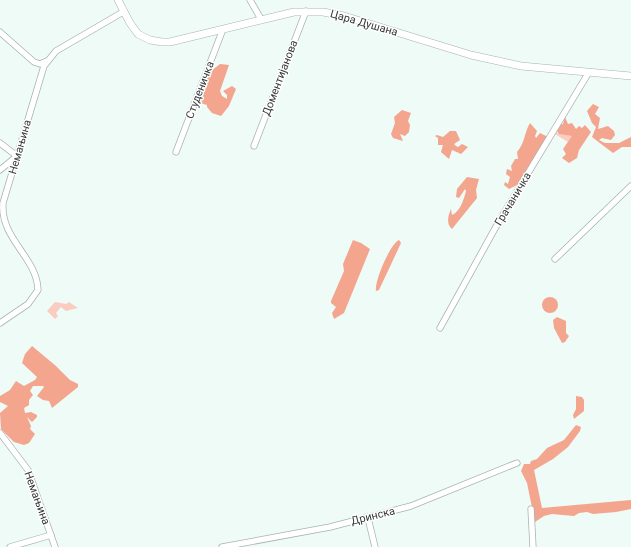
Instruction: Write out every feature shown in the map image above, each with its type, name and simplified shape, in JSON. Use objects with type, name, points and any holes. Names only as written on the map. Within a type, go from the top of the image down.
[{"type":"street","name":"Цара Душана","points":[[118,0],[123,12],[138,34],[150,40],[170,42],[261,19],[306,11],[323,12],[344,16],[478,57],[521,66],[631,76]]},
{"type":"street","points":[[250,0],[261,19]]},
{"type":"street","name":"Доментијанова","points":[[254,146],[306,11]]},
{"type":"street","name":"Немањина","points":[[0,323],[28,304],[38,290],[36,275],[3,220],[3,203],[38,85],[47,61],[56,51],[123,12]]},
{"type":"street","name":"Студеничка","points":[[176,152],[224,29]]},
{"type":"street","points":[[0,32],[34,62],[40,64],[47,61]]},
{"type":"street","name":"Грачаничка","points":[[440,328],[498,223],[589,72]]},
{"type":"street","points":[[0,143],[17,156],[0,170]]},
{"type":"street","points":[[556,259],[631,186]]},
{"type":"street","name":"Немањина","points":[[0,433],[28,470],[55,547]]},
{"type":"street","name":"Дринска","points":[[222,547],[368,518],[427,501],[517,463]]},
{"type":"street","points":[[531,509],[533,547]]},
{"type":"street","points":[[368,518],[375,547]]},
{"type":"street","points":[[10,547],[51,535]]},
{"type":"shaded area","points":[[220,64],[229,65],[220,91],[222,96],[227,99],[227,95],[223,91],[232,86],[236,89],[229,106],[221,116],[212,113],[207,105],[200,103],[200,99],[211,71]]},
{"type":"shaded area","points":[[593,104],[599,107],[595,114],[600,118],[598,129],[608,126],[614,131],[615,135],[611,140],[602,138],[599,140],[605,143],[619,143],[631,137],[631,147],[622,147],[613,153],[592,137],[596,127],[592,123],[587,111]]},
{"type":"shaded area","points":[[402,110],[411,113],[408,121],[410,125],[409,132],[405,136],[400,134],[403,141],[393,138],[391,134],[395,123],[394,117]]},
{"type":"shaded area","points":[[565,117],[568,124],[572,123],[576,129],[579,126],[582,128],[585,125],[591,132],[579,150],[577,158],[569,163],[562,158],[566,154],[563,149],[572,136],[559,134],[557,131],[560,125],[563,124]]},
{"type":"shaded area","points":[[530,123],[537,131],[535,136],[536,138],[540,133],[548,137],[519,184],[509,189],[504,185],[505,182],[508,184],[510,177],[506,174],[507,169],[512,171],[511,166],[515,159],[518,159],[517,152],[522,145]]},
{"type":"shaded area","points":[[450,131],[456,131],[460,140],[454,144],[456,146],[458,147],[462,144],[468,147],[461,154],[452,150],[449,159],[441,152],[443,145],[438,145],[438,138],[435,136],[437,135],[443,137]]},
{"type":"shaded area","points":[[557,131],[557,133],[572,136],[572,138],[568,142],[555,134]]},
{"type":"shaded area","points":[[467,177],[479,179],[476,190],[477,198],[452,229],[448,222],[449,214],[451,209],[452,215],[455,213],[461,205],[466,191],[465,189],[459,198],[456,197],[457,189]]},
{"type":"shaded area","points":[[353,240],[370,249],[344,313],[334,319],[332,313],[336,307],[331,303],[331,301],[344,271],[343,264]]},
{"type":"shaded area","points":[[399,240],[401,243],[379,290],[376,291],[377,280],[383,264],[391,248]]},
{"type":"shaded area","points":[[550,297],[557,302],[558,305],[553,312],[550,313],[543,308],[542,305],[547,298]]},
{"type":"shaded area","points":[[55,302],[66,304],[69,302],[78,308],[66,311],[61,307],[56,313],[58,316],[55,319],[47,311]]},
{"type":"shaded area","points":[[557,317],[566,321],[566,333],[569,336],[565,342],[562,343],[554,328],[553,320]]},
{"type":"shaded area","points":[[32,346],[70,380],[78,384],[78,387],[52,408],[49,401],[43,400],[37,396],[44,387],[33,386],[30,391],[33,395],[29,400],[29,405],[24,408],[25,413],[31,412],[37,415],[32,422],[27,417],[31,426],[30,429],[35,434],[29,443],[24,445],[14,442],[1,429],[0,413],[8,406],[0,402],[0,396],[10,390],[16,381],[24,386],[35,380],[37,377],[22,363],[25,354]]},
{"type":"shaded area","points":[[576,396],[582,397],[584,400],[584,411],[574,419],[573,415],[576,409]]},
{"type":"shaded area","points":[[576,425],[581,427],[580,431],[568,447],[553,459],[534,470],[542,508],[631,500],[631,509],[593,514],[587,512],[579,513],[574,516],[552,514],[544,516],[535,522],[527,483],[521,471],[524,464],[530,464],[531,461],[537,459],[547,448],[564,440]]}]
